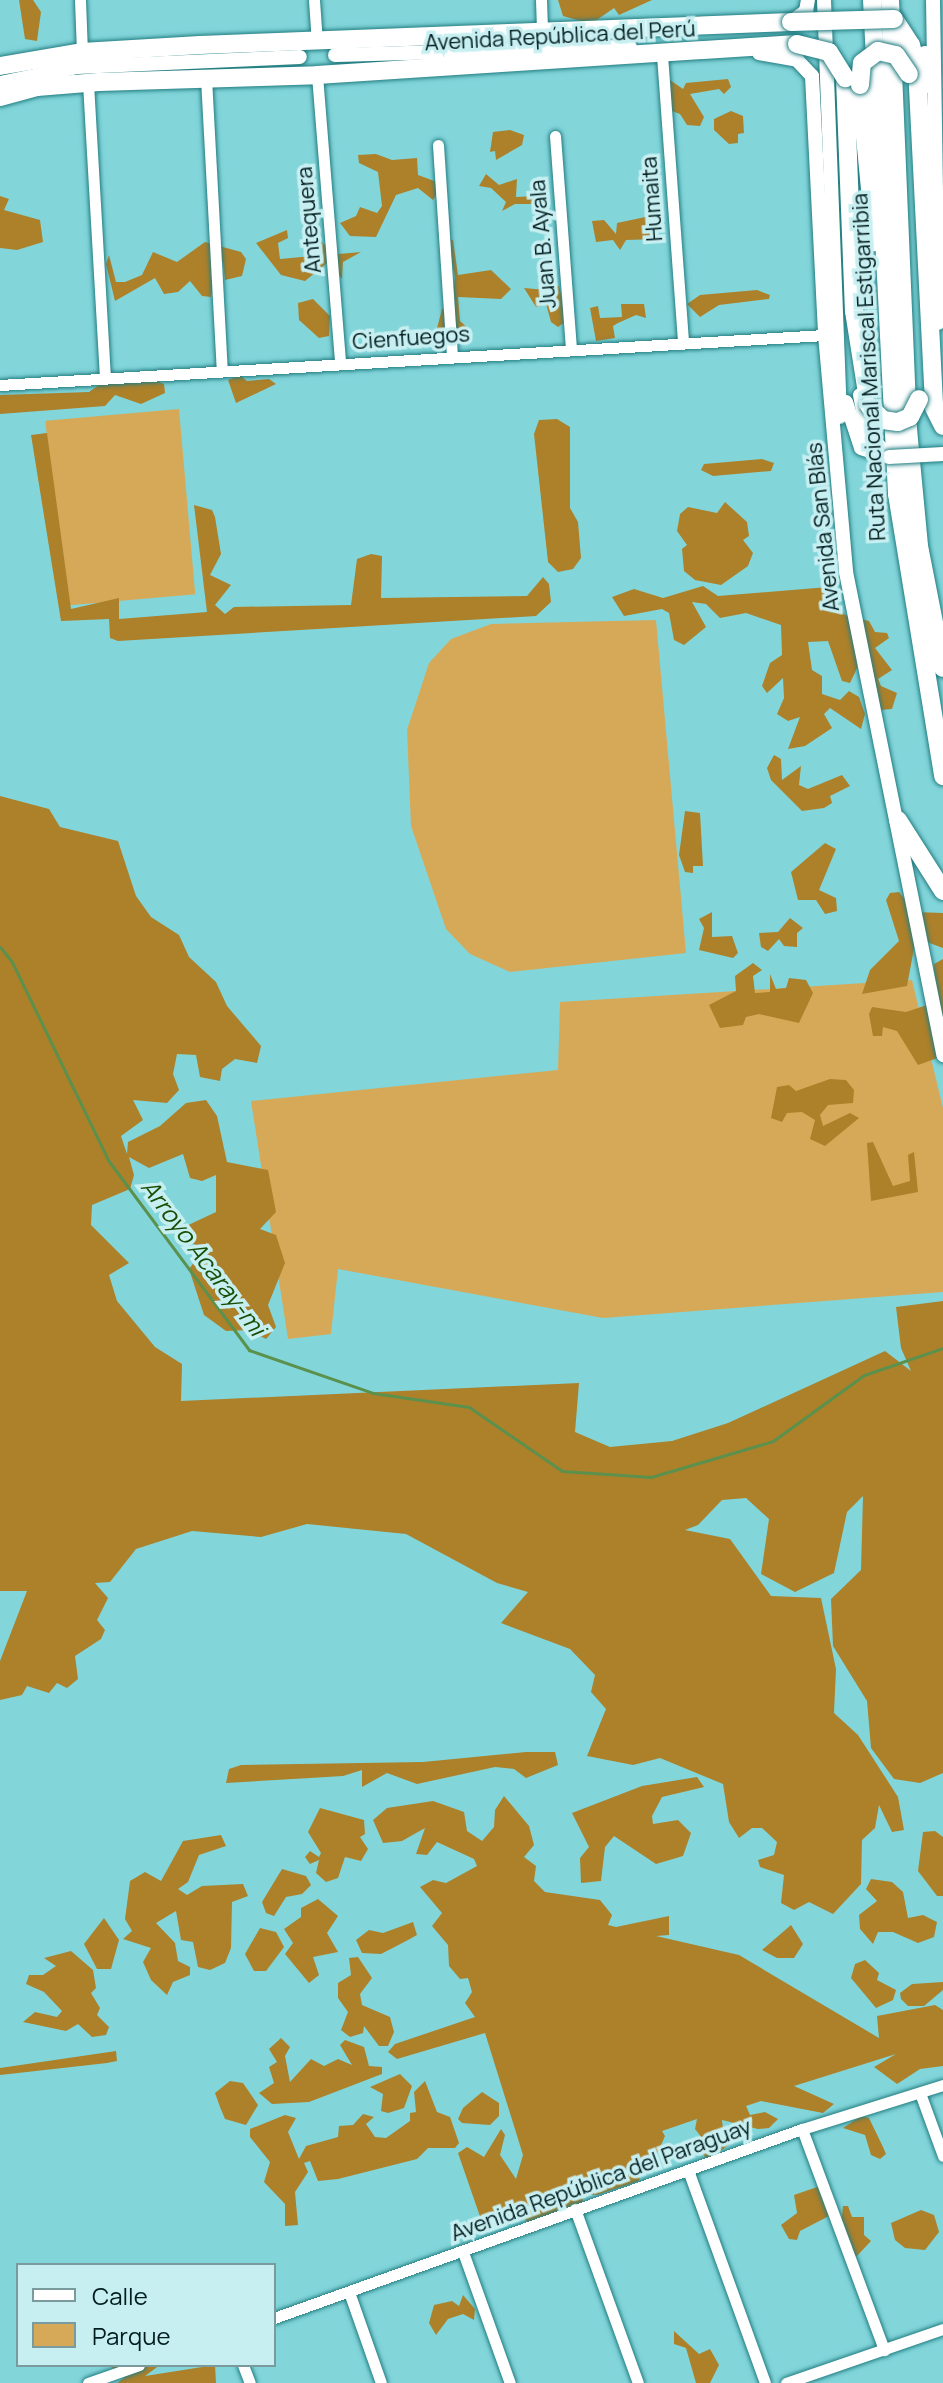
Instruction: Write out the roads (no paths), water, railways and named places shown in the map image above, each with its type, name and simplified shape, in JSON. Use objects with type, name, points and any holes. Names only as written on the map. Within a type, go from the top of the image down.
[{"type":"highway","name":"Ruta Nacional Mariscal Estigarribia","points":[[872,0],[900,524],[943,776]]},
{"type":"highway","name":"Ruta Nacional Mariscal Estigarribia","points":[[890,0],[912,475],[919,546],[943,668]]},
{"type":"highway","name":"Avenida República del Perú","points":[[0,66],[82,52],[894,19]]},
{"type":"highway","points":[[894,19],[911,45],[917,68],[932,406]]},
{"type":"highway","points":[[894,19],[913,28],[920,41],[932,85]]},
{"type":"highway","points":[[312,44],[335,55],[318,73]]},
{"type":"highway","points":[[312,44],[318,73]]},
{"type":"highway","name":"Avenida República del Perú","points":[[0,97],[88,83],[662,55],[797,44],[829,52],[853,81]]},
{"type":"highway","points":[[922,153],[909,74],[896,55],[878,51],[862,63],[853,81],[854,311],[869,406],[875,415],[898,422],[932,406]]},
{"type":"highway","points":[[853,81],[889,312]]},
{"type":"highway","points":[[896,136],[917,264],[932,406],[943,426]]},
{"type":"highway","points":[[898,820],[943,891]]},
{"type":"street","points":[[80,0],[82,52]]},
{"type":"street","points":[[0,83],[77,67],[312,44],[314,0]]},
{"type":"street","points":[[541,0],[542,33]]},
{"type":"street","points":[[791,22],[806,11],[808,0]]},
{"type":"street","points":[[824,0],[842,386],[838,461]]},
{"type":"street","points":[[932,406],[933,0]]},
{"type":"street","points":[[335,55],[564,46],[730,25]]},
{"type":"street","name":"Avenida San Blás","points":[[564,46],[731,49],[790,58],[807,66],[812,76],[825,335],[846,572],[943,1055]]},
{"type":"street","name":"Humaita","points":[[662,55],[683,341]]},
{"type":"street","name":"Antequera","points":[[318,73],[340,363]]},
{"type":"street","points":[[206,78],[222,370]]},
{"type":"street","points":[[88,83],[105,378]]},
{"type":"street","name":"Juan B. Ayala","points":[[555,136],[571,348]]},
{"type":"street","points":[[438,145],[452,355]]},
{"type":"street","points":[[854,311],[867,432],[889,457]]},
{"type":"street","name":"Cienfuegos","points":[[0,385],[683,341],[825,335]]},
{"type":"street","points":[[842,386],[861,448],[889,457],[943,454]]},
{"type":"street","name":"Avenida República del Paraguay","points":[[276,2317],[802,2129],[943,2085]]},
{"type":"street","points":[[920,2093],[943,2156]]},
{"type":"street","points":[[802,2129],[884,2350]]},
{"type":"street","points":[[688,2170],[765,2383]]},
{"type":"street","points":[[575,2209],[638,2383]]},
{"type":"street","points":[[463,2252],[510,2383]]},
{"type":"street","points":[[349,2292],[381,2383]]},
{"type":"street","points":[[786,2383],[943,2329]]},
{"type":"street","points":[[88,2383],[133,2367]]},
{"type":"waterway","name":"Arroyo Acaray-mi","points":[[0,947],[12,962],[108,1160],[249,1350],[373,1393],[469,1407],[562,1471],[651,1477],[773,1441],[864,1375],[943,1348]]}]
